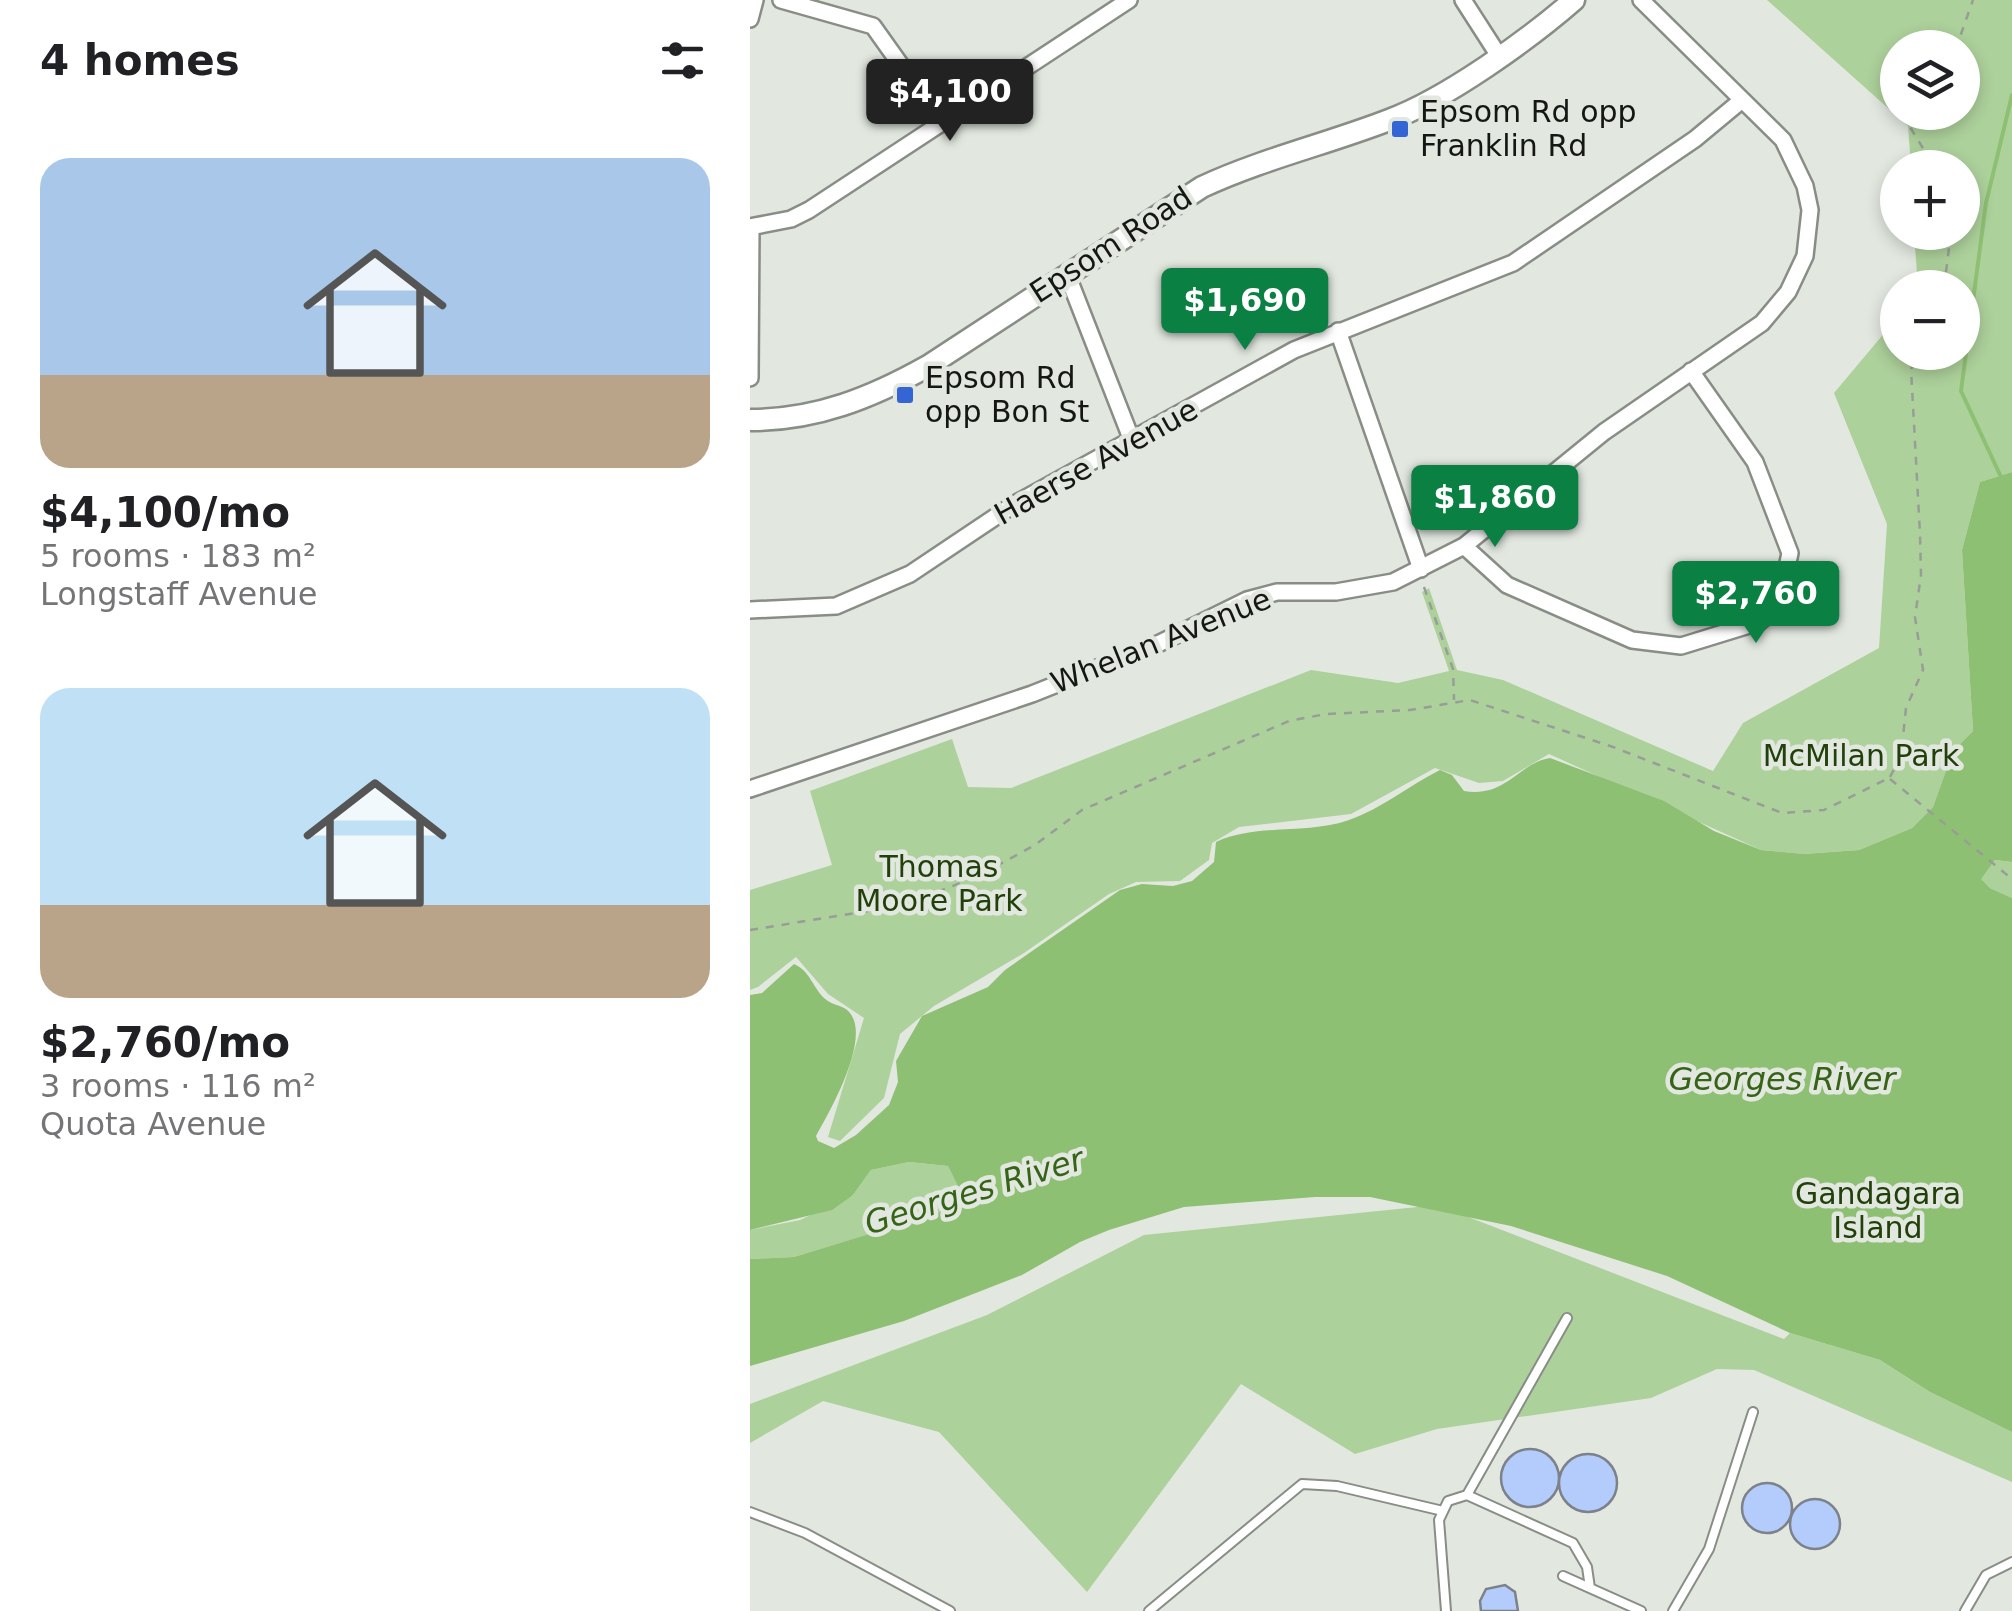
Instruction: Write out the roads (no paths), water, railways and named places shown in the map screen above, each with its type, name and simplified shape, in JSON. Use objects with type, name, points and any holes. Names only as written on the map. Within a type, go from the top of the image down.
[{"type":"street","points":[[750,19],[754,0]]},
{"type":"street","points":[[781,0],[874,26],[942,123]]},
{"type":"street","points":[[750,378],[750,227],[791,219],[809,210],[1130,0]]},
{"type":"street","points":[[1463,0],[1498,56]]},
{"type":"street","name":"Epsom Road","points":[[750,420],[792,420],[882,390],[928,366],[1202,187],[1404,114],[1437,97],[1574,0]]},
{"type":"street","name":"Whelan Avenue","points":[[750,788],[1032,694],[1160,642],[1247,600],[1277,592],[1378,587],[1421,569],[1464,546],[1604,432],[1762,322],[1788,292],[1805,256],[1810,210],[1795,160],[1783,140],[1640,0]]},
{"type":"street","name":"Haerse Avenue","points":[[750,610],[836,606],[910,574],[1013,505],[1294,350],[1513,264],[1695,139],[1742,100]]},
{"type":"street","points":[[1067,274],[1130,438]]},
{"type":"street","points":[[1338,331],[1421,569]]},
{"type":"street","points":[[1464,546],[1507,585],[1632,640],[1680,646],[1759,622],[1781,596],[1790,553],[1756,462],[1691,371]]},
{"type":"lane","points":[[1467,1495],[1567,1318]]},
{"type":"lane","points":[[1673,1611],[1709,1548],[1753,1412]]},
{"type":"lane","points":[[1149,1611],[1302,1484],[1337,1486],[1443,1511]]},
{"type":"lane","points":[[1446,1611],[1439,1520],[1448,1501],[1467,1495],[1573,1543],[1587,1567],[1590,1588]]},
{"type":"lane","points":[[750,1512],[805,1534],[950,1611]]},
{"type":"lane","points":[[1964,1611],[1986,1575],[2012,1562]]},
{"type":"lane","points":[[1563,1576],[1641,1611]]},
{"type":"water","name":"Georges River","points":[[2012,472],[2012,862],[1995,860],[1981,879],[2012,898],[2012,1432],[1930,1392],[1880,1360],[1790,1333],[1667,1276],[1511,1226],[1370,1197],[1184,1207],[1109,1230],[1022,1275],[904,1321],[750,1366],[750,1259],[794,1257],[967,1204],[948,1166],[909,1162],[871,1170],[853,1195],[832,1210],[750,1230],[750,995],[762,993],[794,964],[824,998],[850,1013],[856,1040],[852,1057],[816,1136],[818,1141],[834,1148],[856,1135],[889,1105],[898,1082],[896,1061],[922,1016],[988,987],[1005,970],[1120,890],[1142,884],[1173,886],[1192,881],[1214,862],[1216,842],[1248,833],[1349,820],[1440,770],[1452,775],[1464,791],[1479,792],[1502,785],[1529,766],[1550,758],[1664,801],[1714,831],[1761,850],[1804,854],[1859,850],[1912,828],[1933,807],[1953,751],[1973,731],[1962,550],[1980,482]]},
{"type":"waterway","points":[[2001,477],[1961,391],[1986,203],[2012,95]]},
{"type":"place","name":"Epsom Rd opp Franklin Rd","points":[[1400,129]]},
{"type":"place","name":"Epsom Rd opp Bon St","points":[[905,395]]},
{"type":"park label","name":"McMilan Park","points":[[1861,756]]},
{"type":"park label","name":"Thomas Moore Park","points":[[939,884]]},
{"type":"park label","name":"Gandagara Island","points":[[1878,1211]]}]
